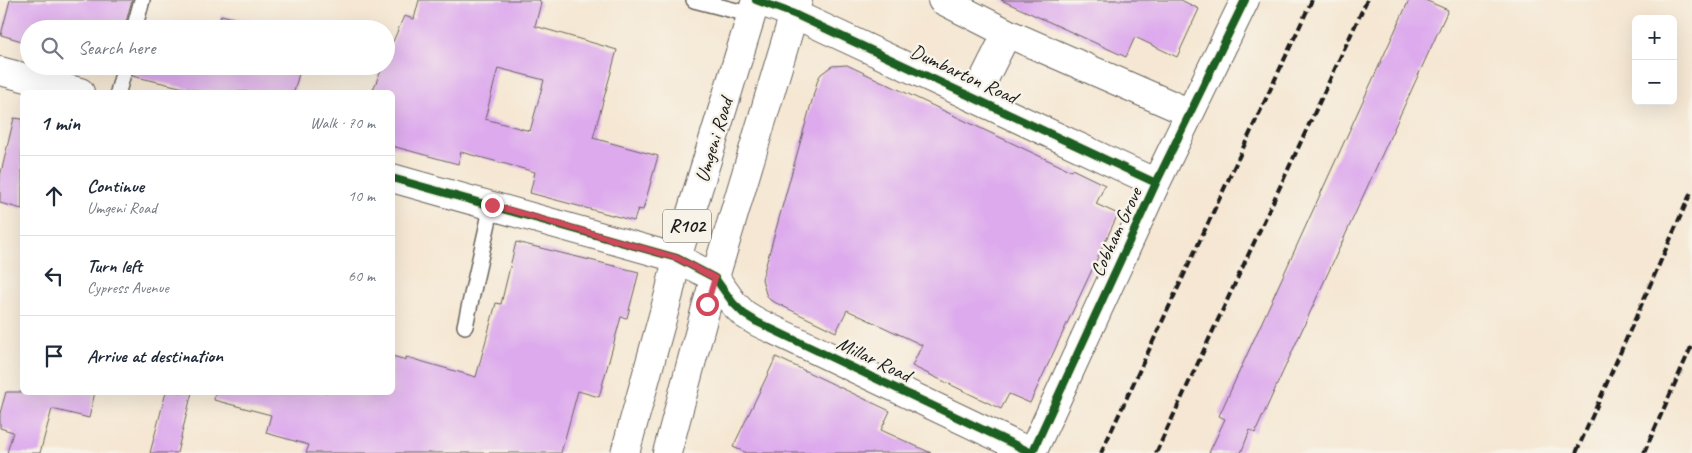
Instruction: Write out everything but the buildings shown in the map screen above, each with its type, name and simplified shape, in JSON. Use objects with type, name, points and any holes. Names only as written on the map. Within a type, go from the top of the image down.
[{"type":"street","points":[[942,0],[1007,33],[1190,113]]},
{"type":"street","name":"Cobham Grove","points":[[1032,453],[1156,183],[1245,0]]},
{"type":"street","name":"Dumbarton Road","points":[[755,5],[796,7],[975,97],[1156,183]]},
{"type":"street","name":"Umgeni Road","points":[[625,453],[677,258],[755,5]]},
{"type":"street","name":"Umgeni Road","points":[[667,453],[715,278],[796,7]]},
{"type":"street","name":"Dumbarton Road","points":[[975,97],[1007,33]]},
{"type":"street","points":[[0,71],[72,90]]},
{"type":"street","points":[[395,179],[677,258],[715,278]]},
{"type":"street","name":"Millar Road","points":[[715,278],[733,303],[744,314],[758,322],[1032,453]]},
{"type":"lane","points":[[136,20],[142,0]]},
{"type":"lane","points":[[694,0],[755,5]]},
{"type":"lane","points":[[119,90],[123,75]]},
{"type":"lane","points":[[465,326],[492,205]]},
{"type":"railway","points":[[1101,453],[1312,0]]},
{"type":"railway","points":[[1156,453],[1367,0]]},
{"type":"railway","points":[[1576,453],[1692,190]]},
{"type":"railway","points":[[1644,453],[1692,345]]},
{"type":"cycle path","points":[[756,0],[794,14],[1156,183]]},
{"type":"cycle path","points":[[1032,453],[1156,183],[1245,0]]},
{"type":"cycle path","points":[[395,179],[677,258],[715,278],[733,303],[744,314],[757,322],[1032,453]]},
{"type":"route","points":[[492,205],[677,258],[715,278],[707,304]]}]
